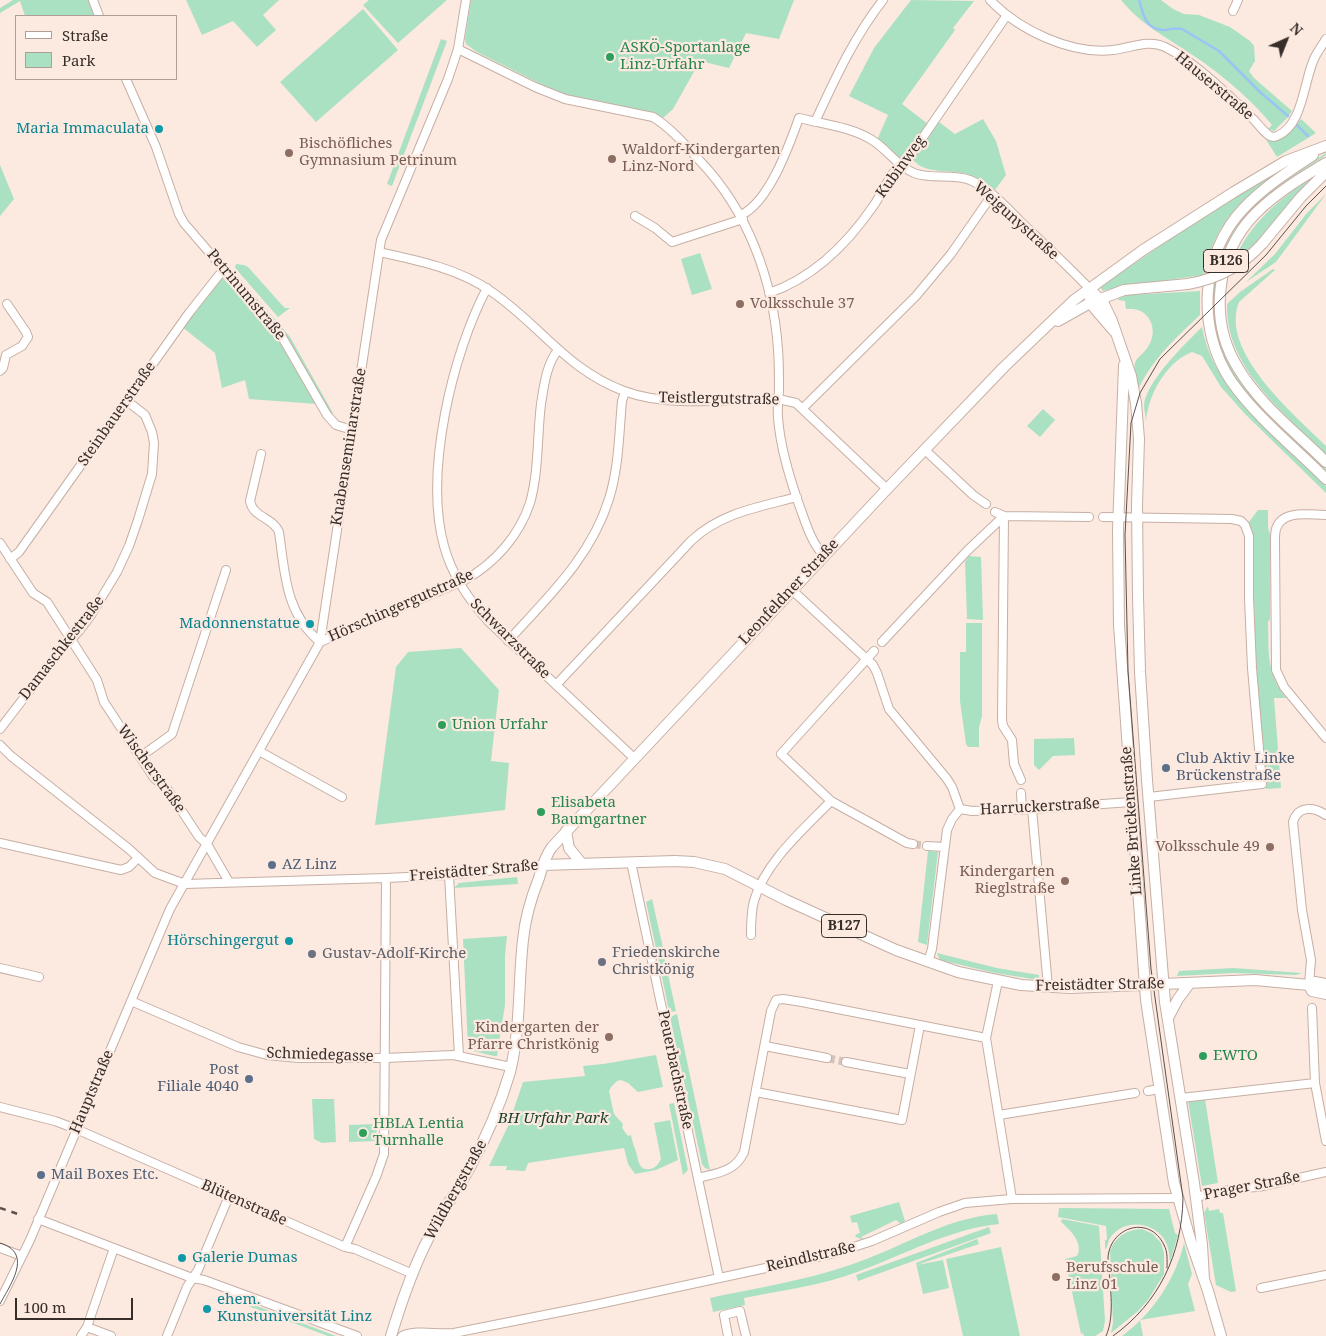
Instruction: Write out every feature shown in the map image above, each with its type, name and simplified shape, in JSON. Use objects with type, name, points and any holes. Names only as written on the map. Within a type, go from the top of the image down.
[{"type":"main road","name":"Leonfeldner Straße","points":[[543,865],[550,850],[566,831],[634,758],[1004,367],[1070,304],[1089,288],[1143,250],[1276,166],[1326,146]]},
{"type":"main road","name":"B126","points":[[1326,146],[1270,185],[1243,209],[1233,222],[1217,252],[1211,270],[1207,305],[1212,337],[1219,359],[1231,381],[1260,414],[1326,479]]},
{"type":"main road","name":"B126","points":[[1326,163],[1275,196],[1254,215],[1236,239],[1224,266],[1220,288],[1219,312],[1230,354],[1242,374],[1272,409],[1326,462]]},
{"type":"main road","name":"Leonfeldner Straße","points":[[1046,328],[1095,301],[1124,290],[1188,284],[1226,272],[1245,260],[1262,244],[1301,197],[1326,172]]},
{"type":"main road","name":"Linke Brückenstraße","points":[[1089,288],[1095,301],[1112,321],[1134,389],[1138,420],[1137,518],[1140,672],[1149,797],[1164,984],[1202,1245],[1204,1279]]},
{"type":"main road","name":"Linke Brückenstraße","points":[[1124,356],[1118,518],[1120,653],[1144,985],[1174,1183],[1221,1336]]},
{"type":"main road","points":[[566,831],[569,848],[582,864]]},
{"type":"main road","name":"Freistädter Straße","points":[[543,865],[675,861],[713,865],[819,916],[928,962],[958,972],[998,981],[1048,987],[1255,980],[1309,985],[1315,982],[1326,984]]},
{"type":"main road","name":"Wildbergstraße","points":[[391,1336],[413,1274],[428,1239],[469,1169],[500,1102],[511,1067],[519,1012],[523,938],[529,909],[543,865]]},
{"type":"main road","points":[[1168,1018],[1175,1002],[1190,983]]},
{"type":"main road","name":"Freistädter Straße","points":[[1309,985],[1312,991],[1326,994]]},
{"type":"main road","name":"Prager Straße","points":[[1178,1198],[1195,1197]]},
{"type":"street","points":[[93,0],[99,15]]},
{"type":"street","name":"Knabenseminarstraße","points":[[185,884],[320,642],[379,252],[386,226],[442,97],[458,49],[466,0]]},
{"type":"street","points":[[815,122],[851,49],[868,20],[883,0]]},
{"type":"street","name":"Hauserstraße","points":[[990,0],[1007,15],[1040,34],[1078,49],[1102,51],[1149,43],[1166,48],[1198,70],[1272,136],[1283,132],[1297,115],[1314,59],[1326,39]]},
{"type":"street","points":[[1233,11],[1238,0]]},
{"type":"street","name":"Kubinweg","points":[[769,293],[808,275],[833,253],[861,222],[893,172],[908,159],[1007,15]]},
{"type":"street","points":[[458,49],[558,96],[644,115],[659,121],[716,179],[742,217],[755,246],[769,293],[778,349],[780,441],[797,497],[815,546],[824,556]]},
{"type":"street","name":"Petrinumstraße","points":[[126,80],[156,147],[179,214],[184,223],[282,337],[327,415],[336,425],[352,430]]},
{"type":"street","name":"Weigunystraße","points":[[742,217],[750,210],[777,172],[799,118],[864,135],[882,147],[901,165],[920,175],[967,179],[982,187],[1089,288]]},
{"type":"street","points":[[803,408],[916,296],[951,254],[992,195]]},
{"type":"street","points":[[634,216],[655,228],[672,242],[742,217]]},
{"type":"street","name":"Teistlergutstraße","points":[[379,252],[438,267],[459,274],[487,288],[509,304],[558,350],[589,374],[625,392],[641,397],[672,400],[787,400],[803,408],[887,489]]},
{"type":"street","name":"Steinbauerstraße","points":[[10,559],[19,552],[189,313],[226,270]]},
{"type":"street","name":"Schwarzstraße","points":[[487,288],[474,316],[455,375],[443,429],[439,468],[438,511],[444,548],[459,583],[476,607],[556,686],[634,758]]},
{"type":"street","points":[[0,371],[3,368],[6,355],[22,346],[28,337],[7,304]]},
{"type":"street","name":"Hörschingergutstraße","points":[[320,642],[471,577],[497,556],[508,544],[523,520],[530,503],[543,388],[551,363],[558,350]]},
{"type":"street","points":[[508,640],[574,568],[585,552],[597,528],[609,498],[614,478],[622,400],[625,392]]},
{"type":"street","name":"Damaschkestraße","points":[[0,729],[91,615],[118,570],[138,520],[152,474],[155,455],[152,432],[145,415],[127,401]]},
{"type":"street","points":[[925,450],[986,504]]},
{"type":"street","points":[[261,454],[250,501],[251,506],[254,512],[277,527],[291,604],[307,631],[320,642]]},
{"type":"street","points":[[556,686],[688,543],[705,528],[735,514],[797,497]]},
{"type":"street","points":[[995,512],[1004,516],[1088,517]]},
{"type":"street","points":[[1326,515],[1293,514],[1288,516],[1276,529],[1275,541],[1276,670],[1284,687],[1326,738]]},
{"type":"street","points":[[882,642],[968,550],[1004,516]]},
{"type":"street","points":[[1004,516],[1002,720],[1003,726],[1012,737],[1014,764],[1021,780]]},
{"type":"street","points":[[1103,517],[1232,519],[1245,525],[1250,536],[1249,598],[1252,668],[1262,784],[1149,797]]},
{"type":"street","name":"Wischerstraße","points":[[0,543],[33,593],[47,602],[97,680],[102,699],[154,778],[168,790],[199,837],[207,844]]},
{"type":"street","points":[[140,757],[169,737],[175,727],[226,570]]},
{"type":"street","name":"Harruckerstraße","points":[[792,590],[867,659],[877,673],[889,709],[947,779],[960,809],[1022,810],[1131,802]]},
{"type":"street","points":[[874,651],[781,754],[831,801],[907,844],[913,844]]},
{"type":"street","points":[[1,747],[122,843],[155,873],[185,884]]},
{"type":"street","points":[[259,751],[342,797]]},
{"type":"street","points":[[1022,793],[1022,810]]},
{"type":"street","points":[[751,935],[752,910],[764,876],[831,801]]},
{"type":"street","points":[[928,962],[932,949],[948,825],[960,809]]},
{"type":"street","points":[[1032,809],[1048,987]]},
{"type":"street","points":[[1309,985],[1312,960],[1302,910],[1293,822],[1298,814],[1306,809],[1317,809],[1326,815]]},
{"type":"street","points":[[0,843],[121,870],[129,867],[138,858]]},
{"type":"street","points":[[207,844],[228,882]]},
{"type":"street","points":[[927,846],[944,847]]},
{"type":"street","name":"Peuerbachstraße","points":[[631,862],[719,1278]]},
{"type":"street","name":"Freistädter Straße","points":[[185,884],[449,875],[543,865]]},
{"type":"street","points":[[449,875],[459,1056]]},
{"type":"street","points":[[345,1247],[376,1177],[384,1154],[386,878]]},
{"type":"street","name":"Hauptstraße","points":[[0,1301],[38,1220],[170,910],[185,884]]},
{"type":"street","points":[[0,968],[39,977]]},
{"type":"street","points":[[998,981],[986,1038],[1012,1199]]},
{"type":"street","points":[[698,1178],[726,1171],[741,1159],[776,1000],[783,999],[986,1038]]},
{"type":"street","name":"Schmiedegasse","points":[[131,1001],[238,1047],[267,1055],[298,1058],[459,1056],[511,1067]]},
{"type":"street","points":[[1312,1008],[1315,1083],[1326,1141]]},
{"type":"street","points":[[756,1092],[902,1120],[920,1025]]},
{"type":"street","points":[[765,1046],[827,1058]]},
{"type":"street","points":[[846,1062],[910,1074]]},
{"type":"street","points":[[1181,1098],[1315,1083]]},
{"type":"street","points":[[1148,1091],[1159,1089]]},
{"type":"street","points":[[998,1115],[1135,1093]]},
{"type":"street","name":"Blütenstraße","points":[[0,1108],[55,1121],[76,1129],[345,1247],[355,1249],[413,1274]]},
{"type":"street","name":"Prager Straße","points":[[1195,1197],[1240,1188],[1258,1187],[1326,1172]]},
{"type":"street","points":[[167,1336],[187,1288],[198,1270],[229,1196]]},
{"type":"street","name":"Reindlstraße","points":[[402,1336],[406,1334],[427,1333],[440,1335],[590,1306],[852,1248],[965,1203],[1012,1199],[1178,1198]]},
{"type":"street","points":[[38,1220],[192,1278],[204,1280],[356,1336]]},
{"type":"street","points":[[0,1248],[22,1256]]},
{"type":"street","points":[[81,1336],[87,1327],[114,1248]]},
{"type":"street","points":[[1261,1288],[1326,1275]]},
{"type":"street","points":[[728,1336],[724,1315],[740,1311],[746,1336]]},
{"type":"street","points":[[87,1327],[111,1336]]},
{"type":"green space","points":[[13,0],[91,0],[98,15],[25,15],[20,1],[0,13],[0,8]]},
{"type":"green space","points":[[186,0],[279,0],[263,15],[276,30],[257,47],[233,21],[202,35]]},
{"type":"green space","points":[[369,0],[447,0],[398,43],[363,5]]},
{"type":"green space","name":"ASKÖ-Sportanlage Linz-Urfahr","points":[[471,0],[794,0],[779,39],[746,33],[729,68],[700,61],[673,109],[663,118],[656,114],[602,104],[557,92],[477,52],[466,44],[465,39]]},
{"type":"green space","points":[[911,0],[974,1],[953,28],[955,30],[902,104],[928,124],[903,160],[901,160],[877,140],[888,115],[849,96],[874,48]]},
{"type":"green space","points":[[1121,0],[1161,0],[1184,14],[1199,15],[1230,27],[1254,46],[1255,61],[1249,71],[1254,78],[1292,111],[1289,116],[1274,131],[1268,129],[1272,125],[1236,88],[1204,63],[1155,31],[1137,17]]},
{"type":"green space","points":[[363,9],[398,50],[316,122],[280,82]]},
{"type":"green space","points":[[441,39],[447,41],[392,186],[387,184]]},
{"type":"green space","points":[[983,119],[996,141],[1006,175],[995,190],[971,175],[931,170],[918,165],[913,160],[939,122],[955,134]]},
{"type":"green space","points":[[1301,119],[1316,133],[1277,157],[1265,138],[1281,138],[1290,132]]},
{"type":"green space","points":[[1326,153],[1326,155],[1269,194],[1238,227],[1226,248],[1219,269],[1215,291],[1215,314],[1219,337],[1227,358],[1239,379],[1281,426],[1326,469],[1326,472],[1264,413],[1232,373],[1221,352],[1215,331],[1212,308],[1218,264],[1227,243],[1238,224],[1253,206],[1270,191]]},
{"type":"green space","points":[[0,165],[14,199],[0,216]]},
{"type":"green space","points":[[1287,165],[1244,200],[1233,212],[1216,238],[1203,275],[1103,291],[1100,287],[1202,217]]},
{"type":"green space","points":[[1314,176],[1316,177],[1262,237],[1234,261],[1248,234],[1267,212]]},
{"type":"green space","points":[[1326,194],[1276,262],[1246,282],[1275,254],[1307,213]]},
{"type":"green space","points":[[700,253],[712,289],[692,295],[681,259]]},
{"type":"green space","points":[[236,264],[248,267],[285,308],[290,308],[278,317],[236,269]]},
{"type":"green space","points":[[1273,269],[1275,270],[1239,302],[1236,321],[1240,341],[1263,381],[1326,446],[1326,454],[1260,388],[1236,349],[1229,327],[1227,304],[1240,292]]},
{"type":"green space","points":[[235,273],[290,337],[333,413],[331,414],[287,338],[237,278]]},
{"type":"green space","points":[[225,277],[276,335],[317,404],[249,399],[245,380],[222,388],[215,353],[182,327],[219,280]]},
{"type":"green space","points":[[1200,291],[1200,315],[1157,359],[1138,390],[1135,363],[1149,346],[1153,331],[1152,326],[1147,316],[1142,312],[1135,309],[1126,309],[1125,301],[1118,300],[1120,297],[1128,295]]},
{"type":"green space","points":[[1202,327],[1212,360],[1229,387],[1250,411],[1326,486],[1326,493],[1245,414],[1221,387],[1202,356],[1192,352],[1174,363],[1160,381],[1150,401],[1146,422],[1144,406],[1151,386],[1167,364]]},
{"type":"green space","points":[[1043,409],[1055,420],[1040,437],[1027,426]]},
{"type":"green space","points":[[1258,510],[1268,510],[1270,534],[1270,619],[1268,622],[1270,662],[1275,680],[1286,698],[1274,698],[1281,788],[1266,789],[1255,651],[1253,533],[1249,522]]},
{"type":"green space","points":[[969,556],[981,557],[983,620],[967,619],[965,562]]},
{"type":"green space","points":[[966,623],[982,623],[982,716],[979,727],[979,747],[968,747],[966,744],[960,701],[960,652],[966,652]]},
{"type":"green space","name":"Union Urfahr","points":[[461,648],[499,690],[491,761],[509,763],[505,810],[375,825],[396,667],[408,652]]},
{"type":"green space","points":[[1074,738],[1075,755],[1053,756],[1039,770],[1034,765],[1034,739]]},
{"type":"green space","points":[[928,851],[938,852],[927,945],[918,942]]},
{"type":"green space","points":[[517,877],[518,884],[454,888],[459,883]]},
{"type":"green space","points":[[652,899],[664,952],[659,954],[657,953],[646,902]]},
{"type":"green space","points":[[507,936],[505,1005],[497,1056],[494,1056],[469,1050],[470,1048],[468,1047],[463,939]]},
{"type":"green space","points":[[937,953],[997,968],[1039,975],[1039,980],[995,973],[940,960]]},
{"type":"green space","points":[[664,956],[676,1011],[671,1012],[669,1011],[658,958]]},
{"type":"green space","points":[[1233,968],[1302,973],[1296,975],[1233,973],[1177,976],[1179,971]]},
{"type":"green space","points":[[677,1014],[710,1170],[702,1164],[670,1017]]},
{"type":"green space","name":"BH Urfahr Park","points":[[656,1055],[663,1087],[638,1092],[628,1083],[621,1080],[617,1081],[609,1091],[614,1114],[623,1124],[622,1128],[628,1136],[631,1135],[638,1160],[643,1168],[650,1169],[656,1166],[661,1159],[654,1123],[670,1120],[678,1160],[656,1170],[635,1174],[628,1164],[624,1148],[528,1163],[525,1171],[506,1170],[507,1166],[489,1166],[508,1126],[523,1082],[585,1076],[583,1066]]},
{"type":"green space","points":[[312,1099],[334,1099],[336,1142],[322,1143],[314,1139]]},
{"type":"green space","points":[[1205,1099],[1218,1183],[1202,1186],[1188,1101]]},
{"type":"green space","points":[[674,1103],[688,1170],[683,1175],[669,1104]]},
{"type":"green space","name":"HBLA Lentia Turnhalle","points":[[377,1124],[376,1141],[349,1142],[349,1125]]},
{"type":"green space","points":[[899,1202],[905,1221],[901,1224],[896,1220],[861,1237],[866,1241],[856,1237],[855,1235],[860,1233],[857,1222],[852,1223],[850,1216]]},
{"type":"green space","points":[[1208,1206],[1209,1211],[1219,1209],[1220,1213],[1223,1213],[1236,1291],[1231,1292],[1216,1285],[1204,1213]]},
{"type":"green space","points":[[1059,1208],[1169,1209],[1175,1233],[1178,1235],[1170,1262],[1166,1242],[1159,1233],[1152,1229],[1137,1225],[1122,1228],[1110,1238],[1106,1249],[1106,1226],[1058,1217]]},
{"type":"green space","points":[[997,1214],[999,1224],[962,1231],[944,1237],[843,1277],[744,1298],[745,1305],[713,1312],[710,1298],[830,1271],[866,1259],[939,1228],[977,1217]]},
{"type":"green space","points":[[1062,1219],[1099,1226],[1105,1321],[1103,1331],[1095,1336],[1084,1336],[1083,1333],[1081,1334],[1065,1259],[1077,1256],[1079,1246],[1075,1237],[1061,1222]]},
{"type":"green space","points":[[989,1227],[991,1233],[858,1281],[856,1275]]},
{"type":"green space","points":[[1142,1229],[1153,1234],[1161,1243],[1164,1253],[1164,1274],[1148,1300],[1138,1311],[1111,1333],[1113,1323],[1110,1251],[1115,1241],[1126,1232]]},
{"type":"green space","points":[[977,1239],[979,1244],[917,1265],[943,1260],[949,1288],[923,1294],[916,1263]]},
{"type":"green space","points":[[1184,1243],[1192,1274],[1188,1284],[1195,1311],[1140,1320],[1153,1306],[1169,1283]]},
{"type":"green space","points":[[1001,1247],[1020,1336],[963,1336],[946,1259]]},
{"type":"green space","points":[[249,1303],[336,1336],[328,1336],[248,1306]]},
{"type":"green space","points":[[1140,1320],[1143,1336],[1122,1336],[1133,1327]]},
{"type":"waterway","points":[[1139,0],[1146,20],[1152,27],[1162,30],[1182,29],[1219,51],[1260,92],[1288,116]]},
{"type":"waterway","points":[[1297,125],[1308,136]]},
{"type":"tunnel","points":[[913,844],[927,846]]},
{"type":"tunnel","points":[[827,1058],[846,1062]]},
{"type":"tram line","points":[[1113,1336],[1143,1308],[1165,1276],[1173,1258],[1178,1239],[1182,1219],[1183,1198],[1151,969],[1128,671],[1125,535],[1131,423],[1140,393],[1160,359],[1266,255],[1306,206],[1326,186]]},
{"type":"tram line","points":[[1106,1336],[1111,1318],[1108,1257],[1111,1246],[1116,1238],[1132,1228],[1141,1227],[1150,1230],[1158,1236],[1165,1248],[1167,1268]]},
{"type":"tram line","points":[[0,1243],[10,1248],[16,1254],[18,1262],[13,1279],[0,1304]]},
{"type":"railway","points":[[0,1208],[18,1214]]},
{"type":"place","name":"ASKÖ-Sportanlage Linz-Urfahr","points":[[610,57]]},
{"type":"place","name":"Maria Immaculata","points":[[159,129]]},
{"type":"place","name":"Bischöfliches Gymnasium Petrinum","points":[[289,153]]},
{"type":"place","name":"Waldorf-Kindergarten Linz-Nord","points":[[612,159]]},
{"type":"place","name":"Volksschule 37","points":[[740,304]]},
{"type":"place","name":"Madonnenstatue","points":[[310,624]]},
{"type":"place","name":"Union Urfahr","points":[[442,725]]},
{"type":"place","name":"Club Aktiv Linke Brückenstraße","points":[[1166,768]]},
{"type":"place","name":"Elisabeta Baumgartner","points":[[541,812]]},
{"type":"place","name":"Volksschule 49","points":[[1270,847]]},
{"type":"place","name":"AZ Linz","points":[[272,865]]},
{"type":"place","name":"Kindergarten Rieglstraße","points":[[1065,881]]},
{"type":"place","name":"Hörschingergut","points":[[289,941]]},
{"type":"place","name":"Gustav-Adolf-Kirche","points":[[312,954]]},
{"type":"place","name":"Friedenskirche Christkönig","points":[[602,962]]},
{"type":"place","name":"Kindergarten der Pfarre Christkönig","points":[[609,1037]]},
{"type":"place","name":"EWTO","points":[[1203,1056]]},
{"type":"place","name":"Post Filiale 4040","points":[[249,1079]]},
{"type":"place","name":"HBLA Lentia Turnhalle","points":[[363,1133]]},
{"type":"place","name":"Mail Boxes Etc.","points":[[41,1175]]},
{"type":"place","name":"Galerie Dumas","points":[[182,1258]]},
{"type":"place","name":"Berufsschule Linz 01","points":[[1056,1277]]},
{"type":"place","name":"ehem. Kunstuniversität Linz","points":[[207,1309]]}]
